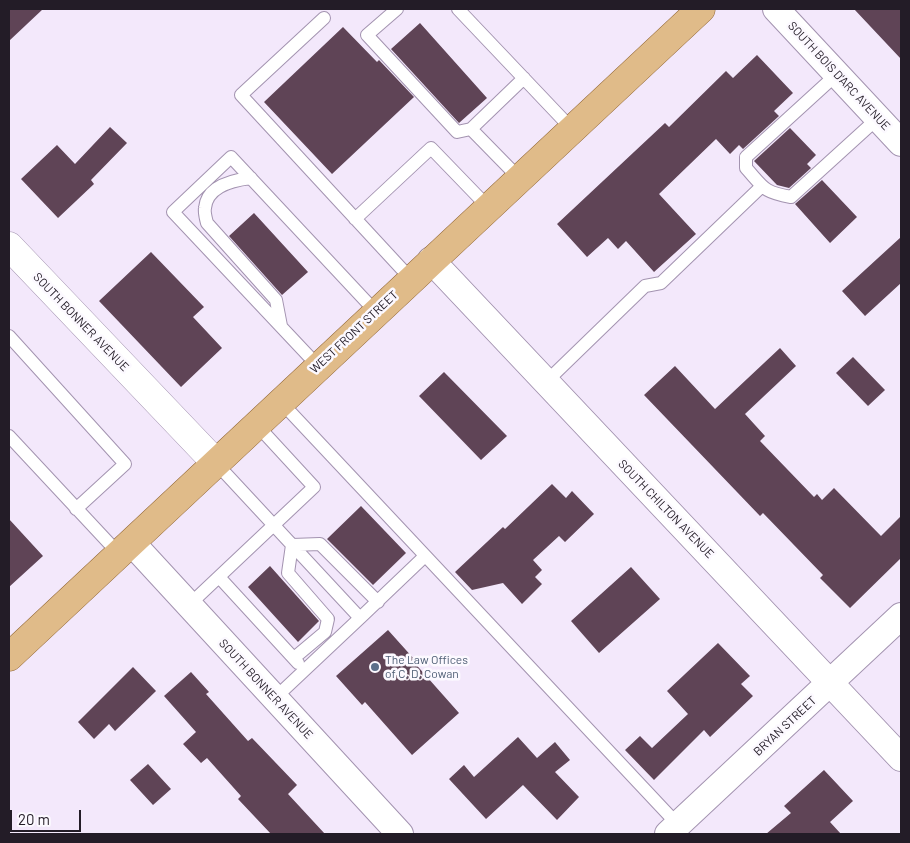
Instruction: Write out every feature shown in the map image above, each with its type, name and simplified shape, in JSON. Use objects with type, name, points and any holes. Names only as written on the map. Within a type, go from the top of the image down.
[{"type":"main road","name":"WEST FRONT STREET","points":[[9,657],[126,549],[215,462],[571,128],[701,9]]},
{"type":"street","name":"SOUTH BOIS D'ARC AVENUE","points":[[776,9],[901,143]]},
{"type":"street","name":"SOUTH BONNER AVENUE","points":[[9,246],[215,462]]},
{"type":"street","name":"SOUTH CHILTON AVENUE","points":[[431,260],[901,758]]},
{"type":"street","name":"SOUTH BONNER AVENUE","points":[[126,549],[189,605],[400,834]]},
{"type":"street","name":"BRYAN STREET","points":[[678,831],[901,616]]},
{"type":"lane","points":[[396,9],[367,35],[457,132],[471,129],[524,78]]},
{"type":"lane","points":[[458,9],[571,128]]},
{"type":"lane","points":[[324,18],[241,95],[411,279]]},
{"type":"lane","points":[[837,74],[746,157],[746,168],[762,186],[769,193],[791,197],[878,118]]},
{"type":"lane","points":[[471,129],[519,178]]},
{"type":"lane","points":[[355,218],[431,148],[488,207]]},
{"type":"lane","points":[[318,366],[173,212],[231,157],[376,312]]},
{"type":"lane","points":[[251,178],[229,181],[212,194],[204,207],[207,223],[276,300],[281,326]]},
{"type":"lane","points":[[546,382],[645,286],[661,283],[762,186]]},
{"type":"lane","points":[[9,336],[125,464],[76,509]]},
{"type":"lane","points":[[280,401],[678,831]]},
{"type":"lane","points":[[189,605],[314,487],[256,424]]},
{"type":"lane","points":[[9,436],[76,509],[126,549]]},
{"type":"lane","points":[[215,462],[360,618]]},
{"type":"lane","points":[[292,545],[320,544],[378,602]]},
{"type":"lane","points":[[292,545],[288,573],[328,619],[325,632],[294,658]]},
{"type":"lane","points":[[275,698],[425,556]]},
{"type":"lane","points":[[219,577],[305,670]]},
{"type":"building","points":[[9,9],[43,9],[9,41]]},
{"type":"building","points":[[854,9],[901,9],[901,59]]},
{"type":"building","points":[[420,23],[487,98],[459,123],[391,49]]},
{"type":"building","points":[[343,27],[377,62],[379,60],[414,97],[332,174],[264,102]]},
{"type":"building","points":[[757,55],[793,93],[774,111],[779,116],[743,149],[739,145],[730,154],[716,139],[659,194],[696,234],[654,272],[626,241],[618,249],[608,238],[587,257],[557,224],[665,123],[669,127],[726,71],[733,78]]},
{"type":"building","points":[[110,127],[127,143],[91,180],[94,184],[58,218],[21,179],[57,145],[75,164]]},
{"type":"building","points":[[790,128],[816,155],[807,164],[811,168],[789,188],[777,185],[754,161]]},
{"type":"building","points":[[822,180],[857,217],[830,243],[795,204]]},
{"type":"building","points":[[254,213],[308,272],[282,295],[229,236]]},
{"type":"building","points":[[901,237],[901,283],[865,316],[842,291]]},
{"type":"building","points":[[151,252],[204,307],[193,317],[222,348],[181,387],[99,301]]},
{"type":"building","points":[[780,348],[796,366],[745,414],[765,436],[760,441],[814,497],[817,494],[822,500],[834,488],[881,536],[901,516],[901,558],[850,608],[820,578],[823,575],[763,513],[760,516],[644,395],[675,366],[715,409]]},
{"type":"building","points":[[853,357],[885,390],[868,406],[836,373]]},
{"type":"building","points":[[444,372],[507,436],[481,460],[419,396]]},
{"type":"building","points":[[552,484],[566,498],[572,491],[594,514],[565,542],[559,536],[533,560],[542,570],[535,577],[542,584],[522,604],[503,583],[472,590],[455,572],[503,527],[505,529]]},
{"type":"building","points":[[361,506],[406,553],[373,585],[327,539]]},
{"type":"building","points":[[9,519],[43,556],[9,587]]},
{"type":"building","points":[[270,566],[319,621],[298,642],[248,587]]},
{"type":"building","points":[[631,567],[660,599],[599,653],[571,621]]},
{"type":"building","points":[[388,630],[459,713],[412,755],[365,702],[362,705],[336,676]]},
{"type":"building","points":[[718,643],[750,676],[741,684],[753,696],[710,737],[704,730],[654,780],[625,750],[640,736],[652,748],[688,714],[667,691]]},
{"type":"building","points":[[133,667],[156,691],[115,731],[109,724],[94,739],[78,722]]},
{"type":"building","points":[[191,672],[209,692],[206,694],[248,741],[252,738],[297,785],[288,794],[325,834],[271,834],[238,799],[241,796],[207,758],[201,763],[183,744],[196,732],[164,696]]},
{"type":"building","points":[[518,737],[537,758],[555,742],[570,760],[555,772],[579,797],[557,820],[523,785],[486,819],[449,779],[464,765],[474,777]]},
{"type":"building","points":[[148,764],[171,789],[153,805],[130,780]]},
{"type":"building","points":[[824,770],[853,801],[830,822],[841,834],[766,834],[791,813],[784,806]]},
{"type":"place","name":"The Law Offices of C. D. Cowan","points":[[375,667]]}]
